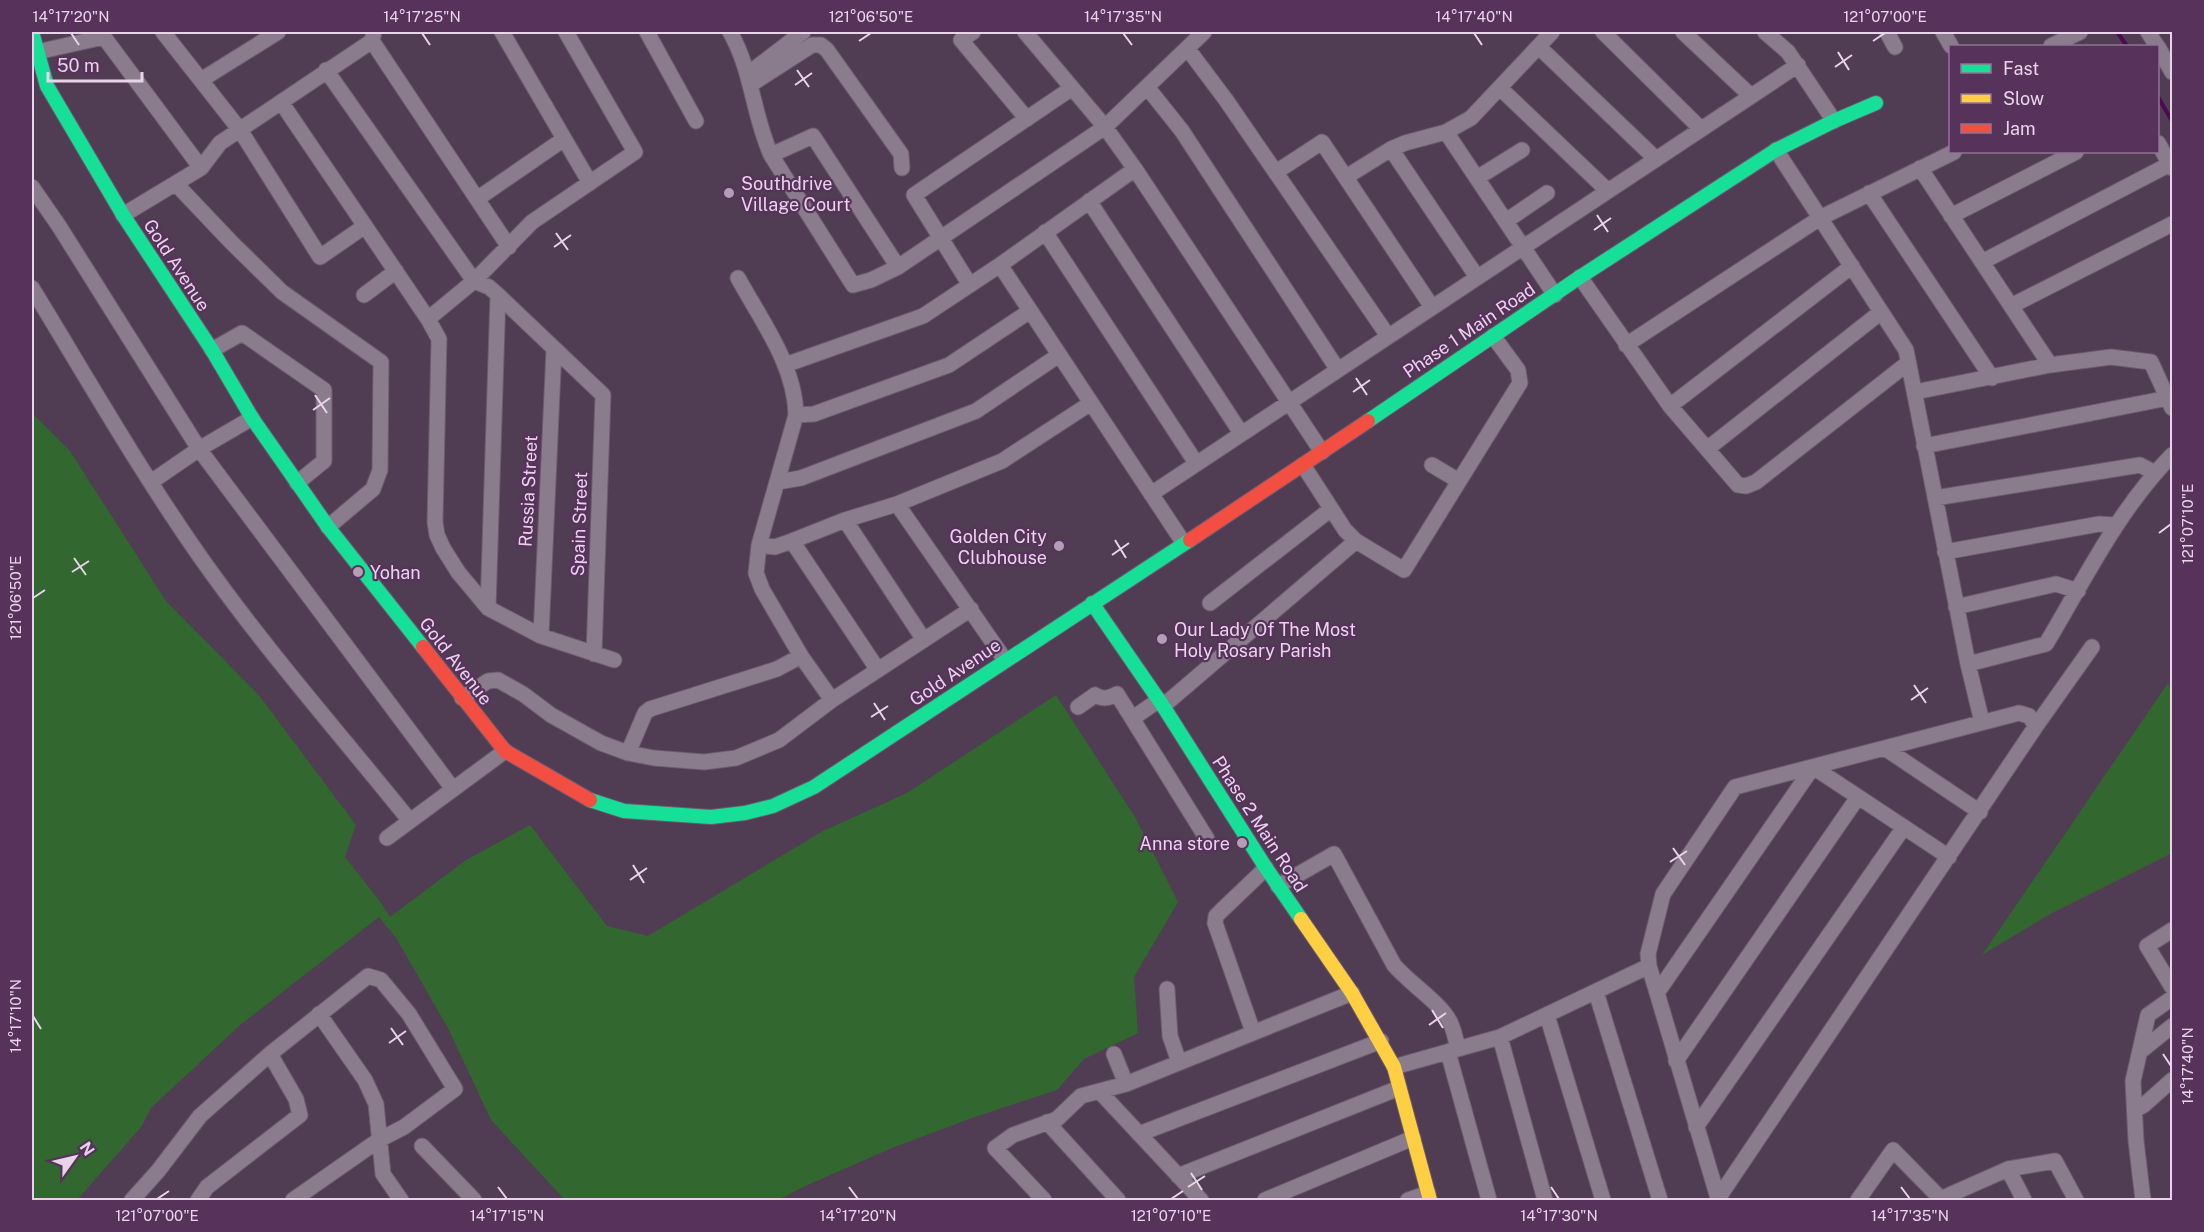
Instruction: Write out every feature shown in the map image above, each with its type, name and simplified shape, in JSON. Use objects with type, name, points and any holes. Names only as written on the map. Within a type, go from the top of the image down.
[{"type":"street","name":"Gold Avenue","points":[[32,32],[37,52],[39,88],[212,351],[252,418],[328,527],[505,751],[588,799],[624,811],[711,817],[773,807],[814,787],[1092,603]]},
{"type":"street","points":[[201,80],[278,32]]},
{"type":"street","points":[[502,32],[590,183]]},
{"type":"street","points":[[428,319],[474,281],[532,222],[635,152],[566,32]]},
{"type":"street","points":[[647,32],[696,121]]},
{"type":"street","points":[[730,32],[739,48],[749,79],[761,132],[771,155],[853,285],[871,280],[898,267],[1105,127],[1204,32]]},
{"type":"street","points":[[749,79],[803,32]]},
{"type":"street","points":[[973,32],[961,40],[1027,120]]},
{"type":"street","points":[[1346,177],[1391,149],[1446,132],[1472,118],[1552,32]]},
{"type":"street","points":[[1603,32],[1701,129]]},
{"type":"street","points":[[1683,32],[1751,96]]},
{"type":"street","points":[[1765,32],[1788,52],[1834,121]]},
{"type":"street","points":[[1887,32],[1895,47]]},
{"type":"street","points":[[2053,45],[2080,32]]},
{"type":"street","points":[[2148,32],[2156,45]]},
{"type":"street","points":[[1031,33],[1135,169],[1322,452]]},
{"type":"street","points":[[171,34],[201,80],[240,130],[321,257],[365,226]]},
{"type":"street","points":[[123,215],[201,168],[220,143],[373,36],[509,247]]},
{"type":"street","points":[[37,52],[104,37],[201,168]]},
{"type":"street","points":[[749,79],[812,45],[820,45],[827,50],[901,154],[902,168]]},
{"type":"street","points":[[1539,47],[1656,159]]},
{"type":"street","points":[[1187,48],[1276,172],[1388,336]]},
{"type":"street","points":[[2159,50],[2172,72]]},
{"type":"street","points":[[1150,494],[1798,65]]},
{"type":"street","points":[[326,70],[474,281],[489,287],[554,349]]},
{"type":"street","points":[[1147,87],[1182,131],[1338,370]]},
{"type":"street","points":[[970,285],[914,195],[1072,88]]},
{"type":"street","points":[[1501,89],[1608,191]]},
{"type":"street","points":[[281,102],[396,271],[439,339],[436,535],[458,572],[488,608],[541,636],[614,660]]},
{"type":"street","name":"Phase 1 Main Road","points":[[1092,603],[1303,465],[1580,277],[1776,150],[1834,121],[1876,104]]},
{"type":"street","points":[[1446,132],[1555,295]]},
{"type":"street","points":[[771,155],[813,136],[898,267]]},
{"type":"street","points":[[477,199],[564,138]]},
{"type":"street","points":[[1276,172],[1322,142],[1432,307]]},
{"type":"street","points":[[1982,262],[2171,166],[2159,146]]},
{"type":"street","points":[[1391,149],[1477,277]]},
{"type":"street","points":[[1477,178],[1522,150]]},
{"type":"street","points":[[1776,150],[1906,350],[1956,607],[1982,722]]},
{"type":"street","points":[[1626,345],[1820,218],[1952,153]]},
{"type":"street","points":[[1951,216],[2074,153]]},
{"type":"street","points":[[1920,168],[2050,365]]},
{"type":"street","points":[[785,365],[923,316],[1000,265],[1135,169]]},
{"type":"street","points":[[176,184],[282,292],[381,362],[380,470],[373,489],[328,527]]},
{"type":"street","points":[[32,187],[54,218],[199,448],[453,789]]},
{"type":"street","points":[[1506,221],[1547,193]]},
{"type":"street","points":[[1869,193],[1992,378]]},
{"type":"street","points":[[1089,201],[1241,433]]},
{"type":"street","points":[[2011,306],[2172,224]]},
{"type":"street","points":[[1045,232],[1196,463]]},
{"type":"street","points":[[1000,265],[1183,543]]},
{"type":"street","points":[[1670,406],[1852,267]]},
{"type":"street","points":[[364,296],[396,271]]},
{"type":"street","points":[[1580,277],[1670,406],[1738,485],[1746,486],[1756,482],[1908,363]]},
{"type":"street","points":[[738,278],[785,365],[796,403],[796,415],[759,545],[756,573],[762,589],[801,656],[832,700]]},
{"type":"street","points":[[32,288],[151,482],[201,558],[266,644],[410,821]]},
{"type":"street","points":[[488,608],[498,295]]},
{"type":"street","points":[[796,415],[814,414],[949,365],[1030,311]]},
{"type":"street","points":[[1707,449],[1881,312]]},
{"type":"street","points":[[212,351],[242,333],[324,390],[324,461],[297,483]]},
{"type":"street","points":[[1303,465],[1331,509],[1356,541],[1404,570],[1520,383],[1518,370],[1493,336]]},
{"type":"street","name":"Spain Street","points":[[554,349],[603,395],[594,654]]},
{"type":"street","name":"Russia Street","points":[[541,636],[554,349]]},
{"type":"street","points":[[778,482],[801,477],[976,411],[1059,355]]},
{"type":"street","points":[[1915,392],[2050,365],[2111,357],[2151,362],[2170,403],[1924,446]]},
{"type":"street","points":[[759,545],[775,547],[845,520],[897,504],[1002,461],[1090,403]]},
{"type":"street","points":[[151,482],[199,448],[252,418]]},
{"type":"street","points":[[1968,664],[2046,644],[2116,525],[2155,473],[2172,455]]},
{"type":"street","points":[[1432,465],[1459,481]]},
{"type":"street","points":[[1935,498],[2140,465],[2155,473]]},
{"type":"street","points":[[897,504],[1005,660]]},
{"type":"street","points":[[1210,603],[1331,509]]},
{"type":"street","points":[[845,520],[924,640]]},
{"type":"street","points":[[1946,552],[2099,524],[2116,525]]},
{"type":"street","points":[[792,541],[878,670]]},
{"type":"street","points":[[1133,718],[1161,703],[1356,541]]},
{"type":"street","points":[[1956,607],[2056,584],[2078,591]]},
{"type":"street","name":"Phase 2 Main Road","points":[[1092,603],[1161,703],[1266,868],[1352,993],[1381,1041],[1394,1067],[1429,1197]]},
{"type":"street","points":[[462,698],[488,681],[498,680],[523,694],[551,715],[601,743],[628,753],[654,758],[704,762],[736,758],[779,740],[832,700],[971,609]]},
{"type":"street","points":[[1718,1199],[2036,726],[2092,647]]},
{"type":"street","points":[[628,753],[645,713],[650,709],[777,669],[801,656]]},
{"type":"street","points":[[1078,707],[1095,695],[1107,698],[1117,694],[1207,838]]},
{"type":"street","points":[[1718,1199],[1648,966],[1648,954],[1663,894],[1735,787],[1982,722],[2024,714],[2029,716],[2036,726]]},
{"type":"street","points":[[1886,749],[1980,812]]},
{"type":"street","points":[[387,838],[505,751]]},
{"type":"street","points":[[1813,767],[1949,857]]},
{"type":"street","points":[[1657,993],[1813,767]]},
{"type":"street","points":[[1676,1061],[1858,797]]},
{"type":"street","points":[[1696,1127],[1904,827]]},
{"type":"street","points":[[1278,886],[1334,854],[1395,965],[1404,977],[1443,1011],[1450,1021],[1453,1051],[1490,1200]]},
{"type":"street","points":[[1253,1032],[1215,923],[1216,916],[1266,868]]},
{"type":"street","points":[[2172,930],[2147,946],[2172,987]]},
{"type":"street","points":[[1394,1067],[1500,1037],[1648,966]]},
{"type":"street","points":[[132,1200],[158,1171],[200,1116],[270,1054],[368,976],[381,980],[409,1014],[454,1089],[404,1126],[379,1140],[313,1195],[293,1200]]},
{"type":"street","points":[[1167,989],[1170,1036],[1179,1062]]},
{"type":"street","points":[[1596,992],[1660,1200]]},
{"type":"street","points":[[1044,1200],[995,1148],[1013,1135],[1057,1119],[1081,1096],[1126,1084],[1352,993]]},
{"type":"street","points":[[2144,1199],[2133,1081],[2148,1015],[2172,998]]},
{"type":"street","points":[[319,1014],[364,1080],[376,1104],[383,1174],[401,1200]]},
{"type":"street","points":[[1547,1015],[1603,1200]]},
{"type":"street","points":[[2141,1051],[2172,1026]]},
{"type":"street","points":[[1500,1037],[1545,1200]]},
{"type":"street","points":[[1139,1134],[1381,1041]]},
{"type":"street","points":[[198,1200],[207,1187],[300,1115],[296,1100],[270,1054]]},
{"type":"street","points":[[1114,1054],[1126,1084]]},
{"type":"street","points":[[2135,1110],[2172,1080]]},
{"type":"street","points":[[1178,1176],[1399,1088]]},
{"type":"street","points":[[1100,1092],[1201,1200]]},
{"type":"street","points":[[1047,1122],[1118,1200]]},
{"type":"street","points":[[1265,1200],[1413,1138]]},
{"type":"street","points":[[422,1146],[474,1200]]},
{"type":"street","points":[[1858,1200],[1893,1150],[1939,1200],[1968,1194],[2008,1169],[2055,1161],[2076,1200]]},
{"type":"street","points":[[2008,1169],[2024,1200]]},
{"type":"street","points":[[1408,1200],[1429,1197]]},
{"type":"green space","points":[[32,413],[70,451],[166,601],[258,694],[356,825],[345,857],[390,917],[466,860],[530,825],[607,926],[648,936],[823,831],[907,793],[1056,695],[1135,817],[1178,902],[1134,977],[1138,1033],[1084,1059],[1057,1090],[969,1119],[892,1148],[778,1200],[565,1200],[491,1120],[448,1028],[396,938],[379,917],[239,1026],[151,1108],[142,1126],[77,1200],[32,1200]]},
{"type":"green space","points":[[2168,683],[2172,693],[2172,853],[2052,913],[1982,955]]},
{"type":"waterway","points":[[2117,32],[2126,45]]},
{"type":"waterway","points":[[2159,99],[2172,121]]},
{"type":"traffic: fast","points":[[32,32],[47,86],[123,215],[212,350],[252,418],[328,527],[423,647]]},
{"type":"traffic: fast","points":[[1368,421],[1580,277],[1776,150],[1876,103]]},
{"type":"traffic: fast","points":[[590,800],[624,811],[711,817],[745,813],[773,806],[814,787],[1190,540]]},
{"type":"traffic: fast","points":[[1092,603],[1163,706],[1301,919]]},
{"type":"traffic: slow","points":[[1301,919],[1352,993],[1394,1067],[1430,1200]]},
{"type":"traffic: jam","points":[[1190,540],[1368,421]]},
{"type":"traffic: jam","points":[[423,647],[505,751],[590,800]]},
{"type":"place","name":"Southdrive Village Court","points":[[729,193]]},
{"type":"place","name":"Golden City Clubhouse","points":[[1059,546]]},
{"type":"place","name":"Yohan","points":[[358,572]]},
{"type":"place","name":"Our Lady Of The Most Holy Rosary Parish","points":[[1162,639]]},
{"type":"place","name":"Anna store","points":[[1242,843]]}]
